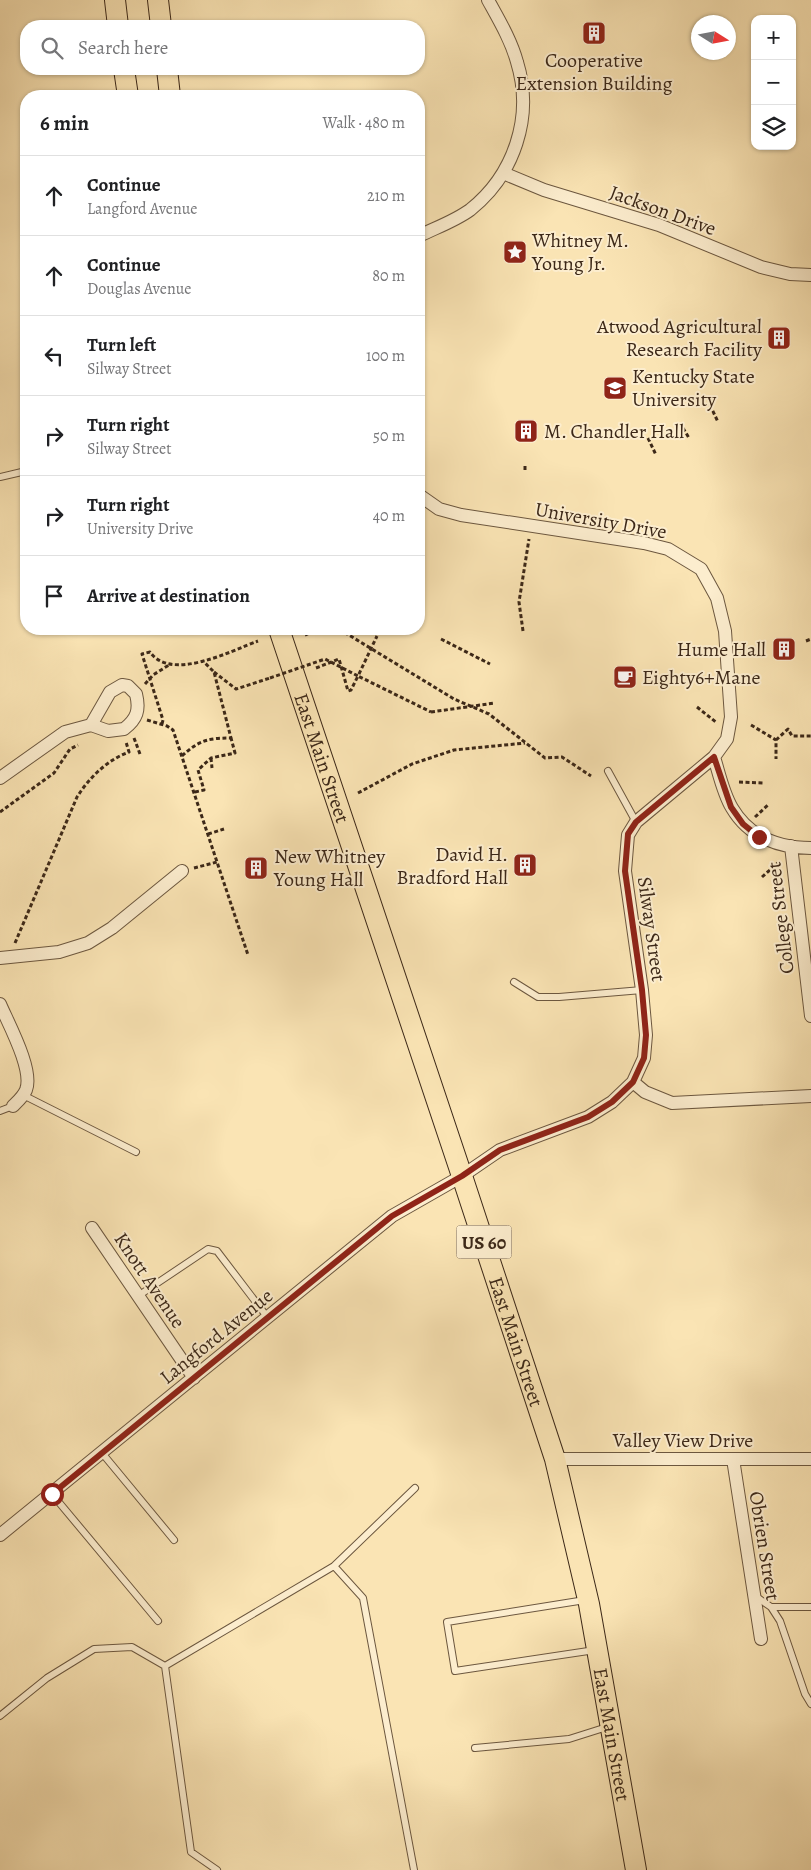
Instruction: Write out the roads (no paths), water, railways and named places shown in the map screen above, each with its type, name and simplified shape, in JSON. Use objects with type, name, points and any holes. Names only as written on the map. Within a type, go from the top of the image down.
[{"type":"main road","points":[[115,0],[117,20]]},
{"type":"main road","points":[[158,0],[160,20]]},
{"type":"main road","points":[[125,75],[127,90]]},
{"type":"main road","points":[[167,75],[169,90]]},
{"type":"main road","name":"East Main Street","points":[[281,635],[555,1459],[588,1599],[636,1870]]},
{"type":"street","points":[[425,233],[468,211],[488,194],[503,173],[514,152],[521,126],[523,107],[522,86],[518,63],[508,38],[488,0]]},
{"type":"street","name":"Jackson Drive","points":[[503,173],[544,190],[659,225],[762,267],[790,274],[811,275]]},
{"type":"street","name":"University Drive","points":[[425,499],[439,508],[461,516],[660,547],[675,553],[701,569],[717,598],[725,631],[730,689],[731,717],[727,739],[714,757]]},
{"type":"street","points":[[0,778],[65,732],[92,725],[108,730],[129,732],[137,716],[136,694],[128,686],[122,685],[115,688],[110,692],[92,725]]},
{"type":"street","points":[[714,757],[731,807],[743,824],[759,837],[778,845],[787,852],[811,848]]},
{"type":"street","name":"Silway Street","points":[[633,1082],[644,1058],[646,1035],[642,990],[625,871],[628,834],[636,822],[714,757]]},
{"type":"street","name":"College Street","points":[[787,852],[811,1016]]},
{"type":"street","points":[[4,958],[59,952],[88,943],[112,928],[182,871]]},
{"type":"street","points":[[0,1004],[18,1046],[25,1066],[27,1080],[26,1090],[13,1106]]},
{"type":"street","points":[[633,1082],[644,1092],[672,1103],[811,1096]]},
{"type":"street","name":"Langford Avenue","points":[[0,1536],[392,1216],[462,1176],[500,1150],[588,1117],[612,1102],[633,1082]]},
{"type":"street","name":"Knott Avenue","points":[[92,1228],[194,1378]]},
{"type":"street","name":"Valley View Drive","points":[[555,1459],[811,1459]]},
{"type":"street","name":"Obrien Street","points":[[733,1459],[761,1639]]},
{"type":"lane","points":[[0,477],[20,472]]},
{"type":"lane","points":[[608,771],[636,822]]},
{"type":"lane","points":[[514,982],[538,997],[642,990]]},
{"type":"lane","points":[[23,1095],[136,1152]]},
{"type":"lane","points":[[0,1111],[13,1106]]},
{"type":"lane","points":[[138,1296],[208,1249],[217,1251],[268,1318]]},
{"type":"lane","points":[[102,1453],[174,1540]]},
{"type":"lane","points":[[165,1666],[334,1566],[415,1488]]},
{"type":"lane","points":[[52,1494],[158,1621]]},
{"type":"lane","points":[[334,1566],[363,1598],[414,1870]]},
{"type":"lane","points":[[754,1595],[771,1607],[780,1621],[805,1694],[811,1704]]},
{"type":"lane","points":[[588,1599],[447,1622],[455,1671],[597,1650]]},
{"type":"lane","points":[[771,1607],[811,1607]]},
{"type":"lane","points":[[0,1716],[47,1678],[94,1649],[132,1647],[165,1666]]},
{"type":"lane","points":[[165,1666],[191,1852],[217,1870]]},
{"type":"lane","points":[[475,1748],[569,1739],[611,1726]]},
{"type":"place","name":"Cooperative Extension Building","points":[[594,33]]},
{"type":"place","name":"Whitney M. Young Jr.","points":[[515,252]]},
{"type":"place","name":"Atwood Agricultural Research Facility","points":[[779,338]]},
{"type":"place","name":"Kentucky State University","points":[[615,388]]},
{"type":"place","name":"M. Chandler Hall","points":[[526,431]]},
{"type":"place","name":"Hume Hall","points":[[784,649]]},
{"type":"place","name":"Eighty6+Mane","points":[[625,677]]},
{"type":"place","name":"David H. Bradford Hall","points":[[525,865]]},
{"type":"place","name":"New Whitney Young Hall","points":[[256,868]]}]
